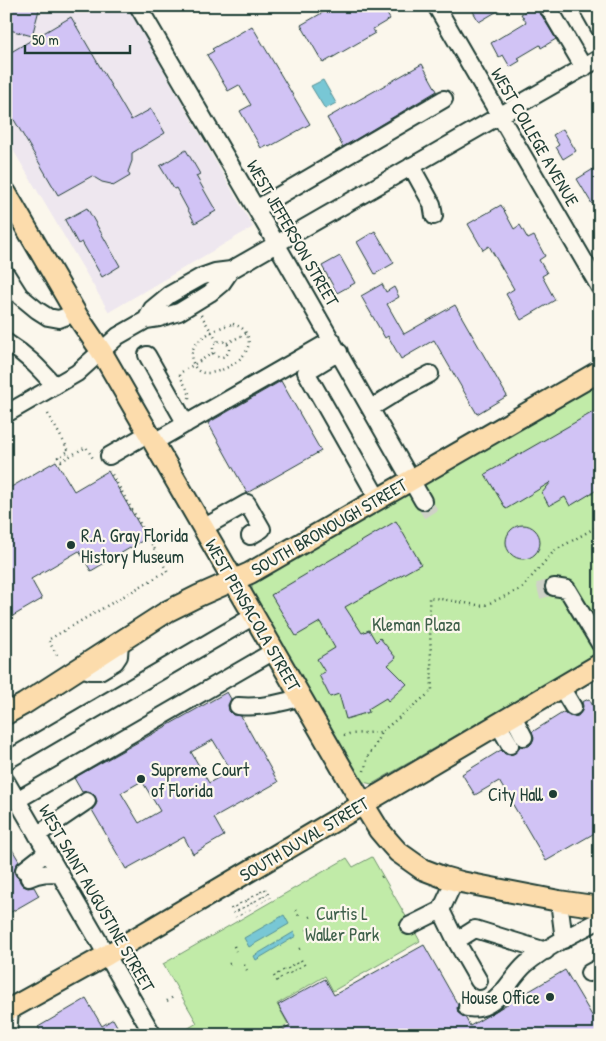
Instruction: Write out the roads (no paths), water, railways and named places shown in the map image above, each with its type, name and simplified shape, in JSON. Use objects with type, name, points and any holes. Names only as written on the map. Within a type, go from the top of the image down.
[{"type":"main road","name":"WEST PENSACOLA STREET","points":[[6,193],[76,313],[101,351],[379,830],[398,852],[422,869],[442,877],[559,901],[600,907]]},
{"type":"main road","name":"SOUTH BRONOUGH STREET","points":[[6,714],[168,611],[250,573],[600,370]]},
{"type":"main road","name":"SOUTH DUVAL STREET","points":[[8,1010],[107,955],[600,664]]},
{"type":"street","name":"WEST JEFFERSON STREET","points":[[138,6],[424,501]]},
{"type":"street","name":"WEST COLLEGE AVENUE","points":[[436,6],[600,288]]},
{"type":"street","points":[[546,6],[584,68]]},
{"type":"street","points":[[587,6],[600,29]]},
{"type":"street","points":[[6,414],[78,373],[118,336],[146,320],[179,312],[210,293],[222,283],[231,270],[600,58]]},
{"type":"street","points":[[256,209],[444,99]]},
{"type":"street","points":[[6,274],[20,296],[48,317],[58,319],[76,313]]},
{"type":"street","points":[[6,342],[28,357],[55,386]]},
{"type":"street","points":[[103,460],[186,424],[335,346]]},
{"type":"street","points":[[335,346],[306,372],[378,499]]},
{"type":"street","points":[[147,356],[186,424]]},
{"type":"street","points":[[371,408],[430,374]]},
{"type":"street","points":[[203,528],[247,503],[262,529],[250,536]]},
{"type":"street","points":[[554,587],[568,589],[600,644]]},
{"type":"street","points":[[6,761],[254,616]]},
{"type":"street","points":[[17,800],[274,651]]},
{"type":"street","points":[[557,690],[568,709]]},
{"type":"street","points":[[238,706],[256,707],[278,704],[297,691]]},
{"type":"street","points":[[505,720],[524,737]]},
{"type":"street","points":[[505,720],[510,745]]},
{"type":"street","name":"WEST SAINT AUGUSTINE STREET","points":[[6,781],[153,1035]]},
{"type":"street","points":[[37,835],[87,801]]},
{"type":"street","points":[[47,852],[27,874],[60,873]]},
{"type":"street","points":[[409,926],[441,910],[455,880]]},
{"type":"street","points":[[559,901],[564,940]]},
{"type":"street","points":[[441,910],[479,981]]},
{"type":"street","points":[[467,1008],[478,1008],[489,1004],[500,996],[509,982],[526,964],[546,950],[600,920]]},
{"type":"street","points":[[456,940],[475,929],[546,950]]},
{"type":"street","points":[[8,1010],[8,1035]]},
{"type":"water","points":[[323,80],[336,103],[325,109],[311,86]]},
{"type":"water","points":[[284,915],[289,924],[249,947],[244,938]]},
{"type":"water","points":[[294,932],[296,936],[256,960],[254,956]]},
{"type":"tunnel","points":[[423,501],[431,514]]},
{"type":"tunnel","points":[[538,591],[554,587]]},
{"type":"place","name":"R.A. Gray Florida History Museum","points":[[71,545]]},
{"type":"place","name":"Supreme Court of Florida","points":[[141,779]]},
{"type":"place","name":"City Hall","points":[[553,794]]},
{"type":"place","name":"House Office","points":[[550,997]]},
{"type":"park label","name":"Kleman Plaza","points":[[416,624]]},
{"type":"park label","name":"Curtis L Waller Park","points":[[342,923]]}]
